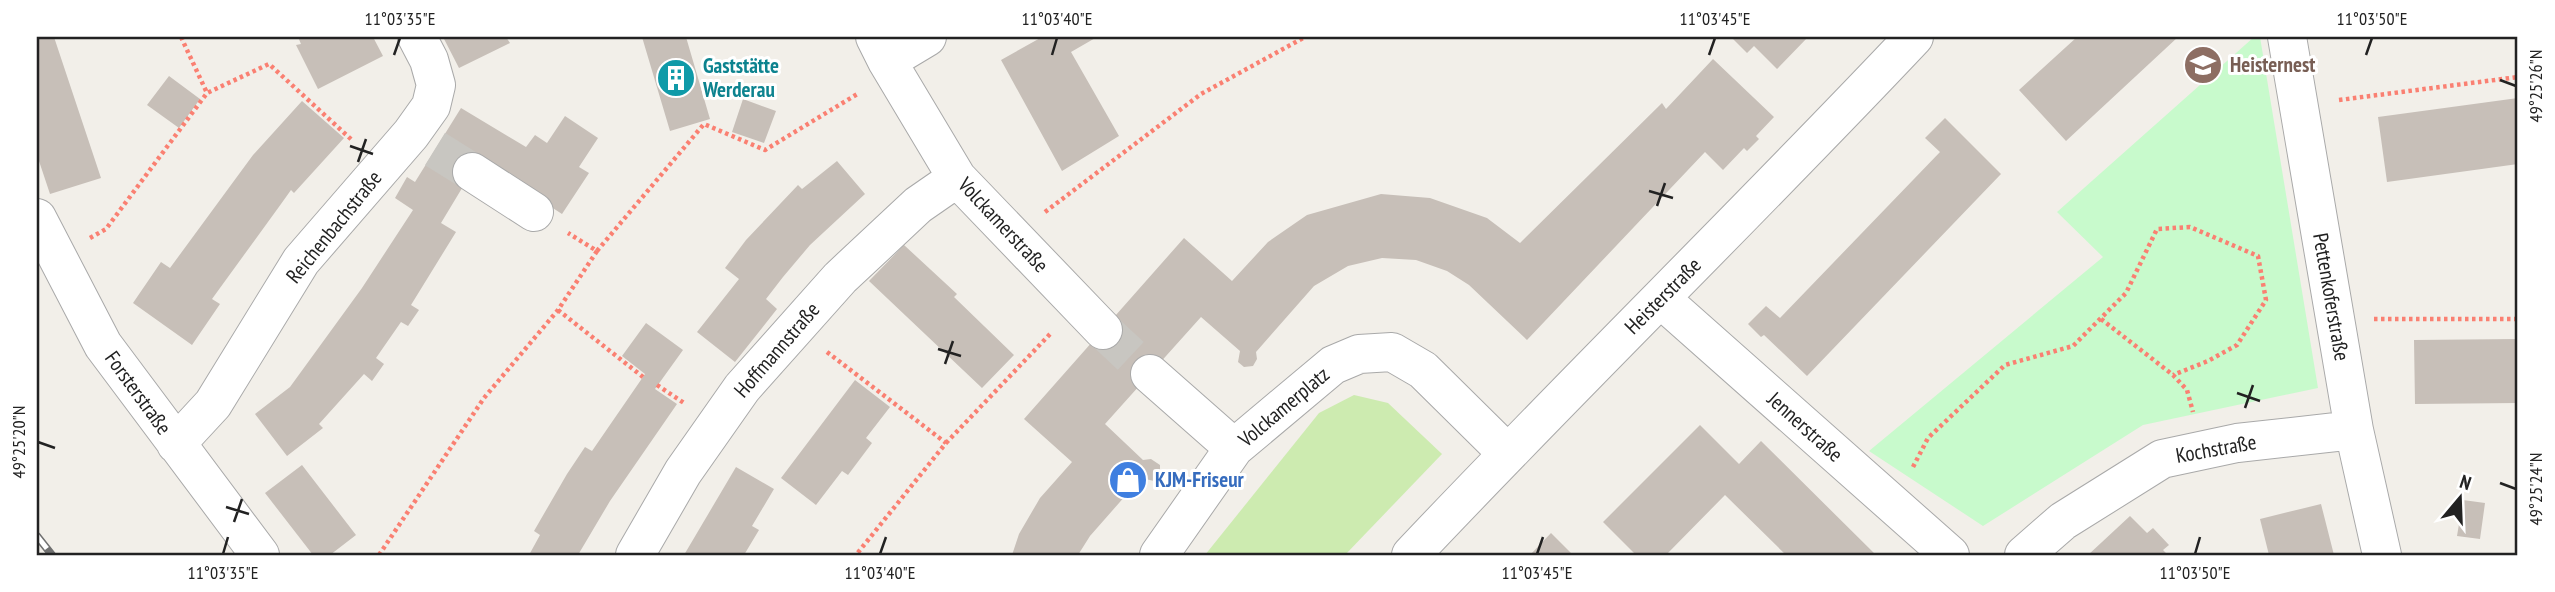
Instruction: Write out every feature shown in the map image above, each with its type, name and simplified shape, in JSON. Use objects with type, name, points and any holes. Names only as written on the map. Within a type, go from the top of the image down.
[{"type":"street","name":"Reichenbachstraße","points":[[176,444],[213,404],[301,261],[382,167],[423,141],[436,85],[429,60],[418,37]]},
{"type":"street","points":[[886,57],[927,37]]},
{"type":"street","name":"Heisterstraße","points":[[1411,555],[1507,453],[1661,299],[1914,37]]},
{"type":"street","name":"Pettenkoferstraße","points":[[2287,37],[2354,430],[2382,555]]},
{"type":"street","name":"Volckamerstraße","points":[[886,57],[957,178],[1091,317]]},
{"type":"street","points":[[472,172],[534,212]]},
{"type":"street","name":"Hoffmannstraße","points":[[635,555],[683,472],[742,388],[840,278],[918,205],[957,178]]},
{"type":"street","name":"Forsterstraße","points":[[37,218],[103,345],[260,555]]},
{"type":"street","name":"Jennerstraße","points":[[1661,299],[1950,555]]},
{"type":"street","name":"Volckamerplatz","points":[[1159,555],[1234,448],[1333,365],[1359,354],[1392,352],[1423,370],[1507,453]]},
{"type":"street","points":[[1150,374],[1234,448]]},
{"type":"street","name":"Kochstraße","points":[[2024,555],[2063,521],[2161,459],[2237,443],[2354,430]]},
{"type":"path","points":[[181,37],[207,93]]},
{"type":"path","points":[[1013,237],[1201,94],[1305,37]]},
{"type":"path","points":[[379,555],[484,398],[558,310],[597,251],[704,124],[765,150],[886,57]]},
{"type":"path","points":[[57,257],[106,229],[207,93],[269,64],[382,167]]},
{"type":"path","points":[[2299,105],[2518,77]]},
{"type":"path","points":[[534,212],[597,251]]},
{"type":"path","points":[[1894,506],[1928,438],[2005,365],[2073,346],[2126,293],[2157,229],[2190,227],[2258,256],[2266,300],[2237,345],[2208,361],[2173,375]]},
{"type":"path","points":[[558,310],[643,377]]},
{"type":"path","points":[[856,555],[946,443],[1091,317]]},
{"type":"path","points":[[2101,319],[2173,375],[2187,390],[2203,450]]},
{"type":"path","points":[[2335,319],[2518,319]]},
{"type":"path","points":[[796,328],[946,443]]},
{"type":"green space","points":[[2254,37],[2260,37],[2318,388],[2143,425],[1983,526],[1869,451],[2103,257],[2057,212]]},
{"type":"green space","points":[[1354,395],[1388,403],[1442,454],[1345,555],[1205,555],[1319,413]]},
{"type":"building","points":[[37,37],[54,37],[101,178],[50,194],[37,155]]},
{"type":"building","points":[[298,37],[373,37],[383,56],[318,89],[296,45],[301,44]]},
{"type":"building","points":[[443,37],[506,37],[510,43],[459,68]]},
{"type":"building","name":"Gaststätte Werderau","points":[[642,37],[686,37],[710,119],[670,131]]},
{"type":"building","points":[[1042,37],[1097,37],[1071,52],[1119,136],[1062,171],[1001,60]]},
{"type":"building","points":[[1731,37],[1808,37],[1777,69],[1754,46],[1747,53]]},
{"type":"building","points":[[2077,37],[2178,37],[2066,141],[2019,90]]},
{"type":"building","points":[[1713,59],[1774,117],[1756,136],[1759,139],[1747,151],[1744,148],[1723,170],[1705,152],[1527,340],[1469,285],[1447,271],[1416,260],[1382,258],[1348,266],[1314,286],[1256,352],[1257,359],[1253,366],[1244,367],[1238,362],[1240,351],[1201,317],[1105,424],[1143,460],[1151,459],[1160,465],[1160,474],[1154,481],[1141,478],[1090,536],[1078,555],[1012,555],[1019,534],[1040,498],[1072,462],[1024,419],[1184,238],[1232,281],[1268,242],[1307,215],[1381,194],[1430,198],[1487,218],[1520,243],[1662,103],[1666,109]]},
{"type":"building","points":[[169,76],[200,99],[179,128],[147,105]]},
{"type":"building","points":[[2518,98],[2518,164],[2387,182],[2378,117]]},
{"type":"building","points":[[743,99],[776,111],[764,143],[732,132]]},
{"type":"building","points":[[302,101],[344,138],[294,193],[291,190],[212,299],[220,304],[192,345],[133,303],[161,262],[170,268],[253,155]]},
{"type":"building","points":[[461,108],[526,147],[535,135],[547,143],[565,116],[598,138],[579,167],[589,173],[562,214],[479,160],[441,223],[456,232],[411,305],[419,310],[408,326],[401,322],[376,358],[384,364],[372,381],[364,374],[319,424],[323,428],[287,456],[255,414],[290,387],[362,288],[413,210],[395,198],[407,177],[415,182]]},
{"type":"building","points":[[1945,118],[2001,174],[1807,376],[1764,335],[1761,337],[1748,324],[1766,306],[1780,318],[1940,152],[1925,138]]},
{"type":"building","points":[[837,161],[865,194],[810,245],[783,277],[766,299],[777,309],[735,362],[697,332],[739,279],[725,268],[746,240],[798,185],[802,189]]},
{"type":"building","points":[[904,245],[957,294],[954,297],[1014,355],[982,388],[869,281]]},
{"type":"building","points":[[646,323],[683,350],[655,389],[677,404],[610,501],[578,555],[529,555],[540,535],[534,531],[567,474],[585,447],[592,451],[645,374],[622,356]]},
{"type":"building","points":[[2518,339],[2518,403],[2415,404],[2414,340]]},
{"type":"building","points":[[855,380],[890,407],[866,438],[872,443],[848,475],[842,471],[816,505],[781,478]]},
{"type":"building","points":[[1700,425],[1739,464],[1761,441],[1876,555],[1786,555],[1725,495],[1666,555],[1636,555],[1603,522]]},
{"type":"building","points":[[302,465],[356,535],[330,555],[313,555],[265,493]]},
{"type":"building","points":[[736,467],[774,489],[752,526],[759,530],[744,555],[684,555]]},
{"type":"building","points":[[2463,500],[2485,503],[2480,539],[2457,536]]},
{"type":"building","points":[[2321,504],[2334,555],[2269,555],[2260,519]]},
{"type":"building","points":[[2130,516],[2147,533],[2153,528],[2169,545],[2163,550],[2168,555],[2088,555]]},
{"type":"building","points":[[1551,533],[1573,555],[1530,555]]},
{"type":"tunnel","points":[[435,149],[472,172]]},
{"type":"tunnel","points":[[1103,330],[1150,374]]},
{"type":"railway","points":[[37,536],[52,555]]},
{"type":"place","name":"Heisternest","points":[[2203,65]]},
{"type":"place","name":"Gaststätte Werderau","points":[[676,78]]},
{"type":"place","name":"KJM-Friseur","points":[[1128,480]]}]
